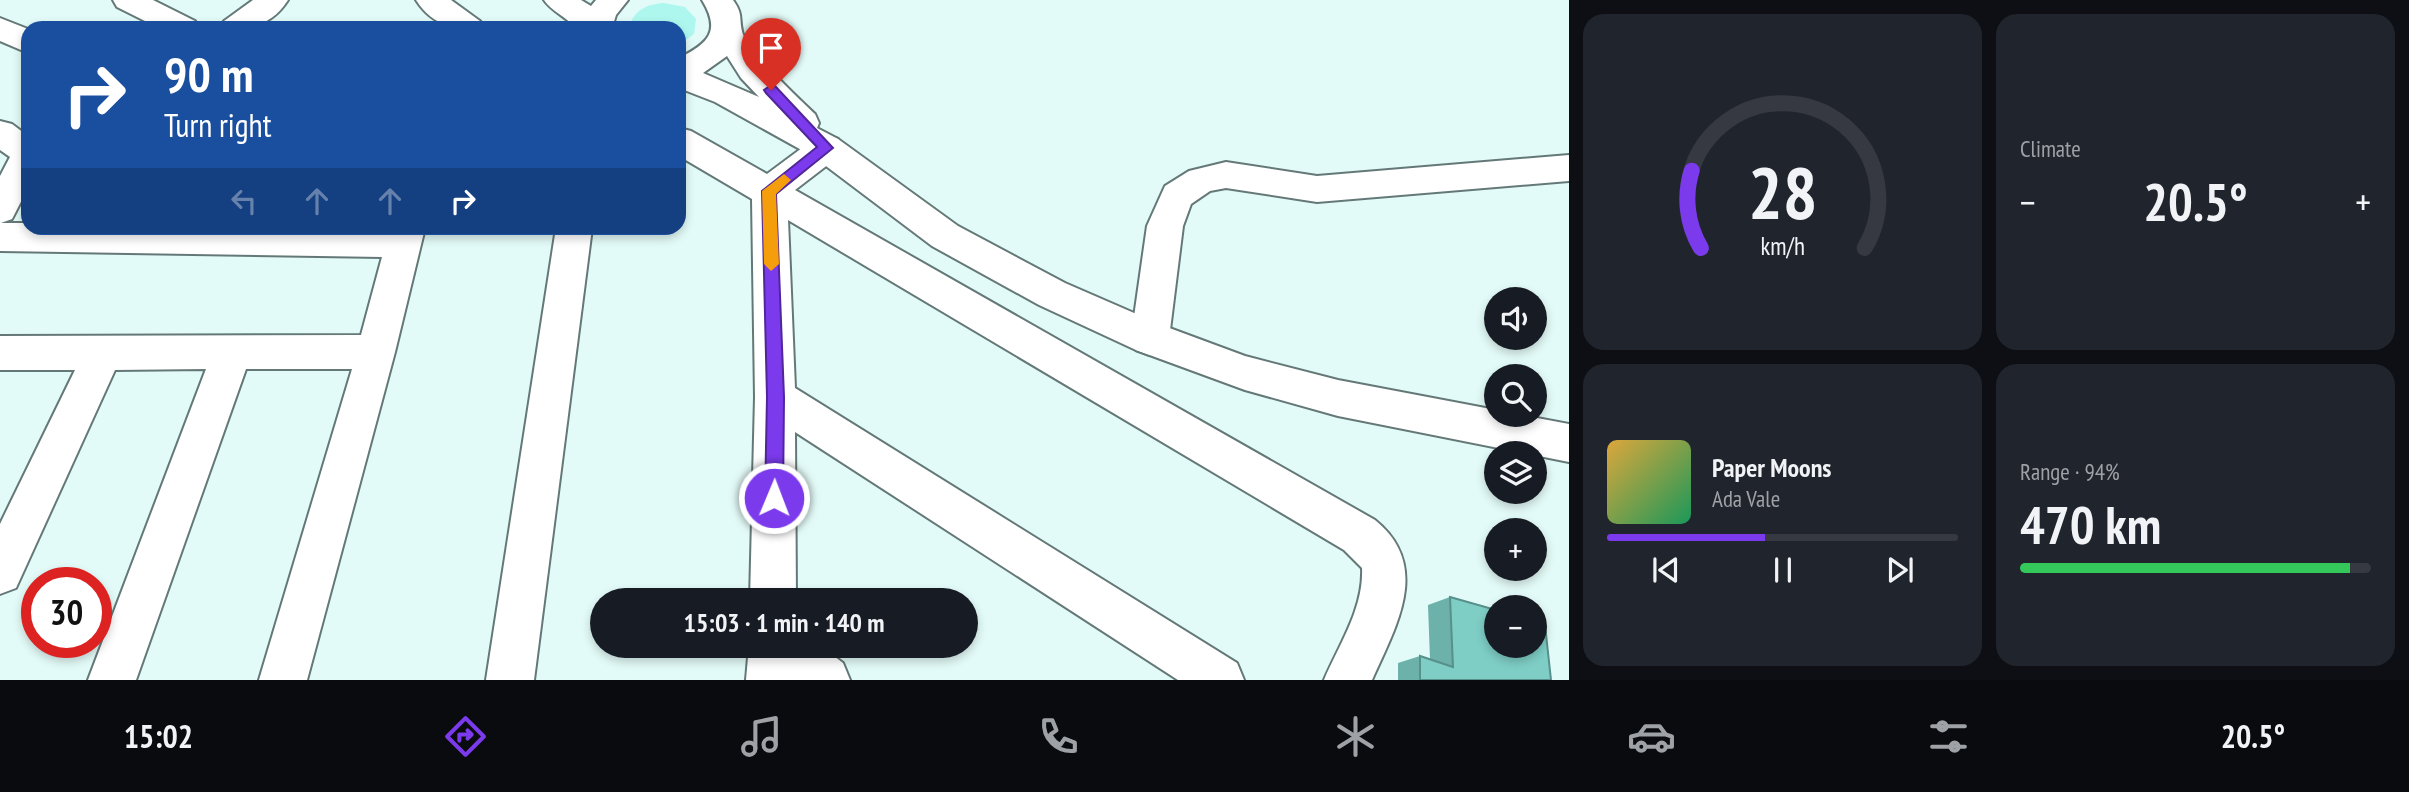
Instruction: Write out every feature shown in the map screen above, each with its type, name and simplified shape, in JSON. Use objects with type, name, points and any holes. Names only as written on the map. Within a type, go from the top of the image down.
[{"type":"street","points":[[128,0],[170,21]]},
{"type":"street","points":[[244,21],[273,0]]},
{"type":"street","points":[[431,0],[460,21]]},
{"type":"street","points":[[559,0],[579,13],[585,21]]},
{"type":"street","points":[[599,21],[601,12],[613,0]]},
{"type":"street","points":[[686,66],[706,59],[719,47],[727,33],[728,19],[723,6],[717,0]]},
{"type":"street","points":[[0,28],[21,38]]},
{"type":"street","points":[[727,33],[752,70],[826,148]]},
{"type":"street","points":[[686,79],[726,94],[826,148],[945,236],[1052,294],[1150,338],[1245,373],[1338,398],[1569,443]]},
{"type":"street","points":[[0,133],[19,163],[0,209]]},
{"type":"street","points":[[686,144],[1313,506],[1365,541],[1382,559],[1386,575],[1384,592],[1348,680]]},
{"type":"street","points":[[769,191],[826,148]]},
{"type":"street","points":[[1150,338],[1166,226],[1177,196],[1201,180],[1226,175],[1317,189],[1569,168]]},
{"type":"street","points":[[769,191],[775,397],[773,588]]},
{"type":"street","points":[[0,237],[405,235],[376,352],[283,680]]},
{"type":"street","points":[[510,680],[573,235]]},
{"type":"street","points":[[0,353],[376,352]]},
{"type":"street","points":[[0,572],[103,353]]},
{"type":"street","points":[[112,680],[232,353]]},
{"type":"street","points":[[775,397],[1220,680]]},
{"type":"street","points":[[770,680],[771,658]]},
{"type":"street","points":[[799,658],[826,680]]},
{"type":"shaded area","points":[[664,3],[685,7],[696,19],[694,34],[686,40],[686,21],[632,21],[637,12]]},
{"type":"building","points":[[1450,597],[1484,607],[1484,658],[1547,658],[1547,643],[1551,680],[1420,680],[1420,656],[1453,667]]},
{"type":"slow traffic","points":[[771,264],[769,191],[784,180]]},
{"type":"route","points":[[771,90],[826,148],[769,191],[775,397],[774,498]]}]
